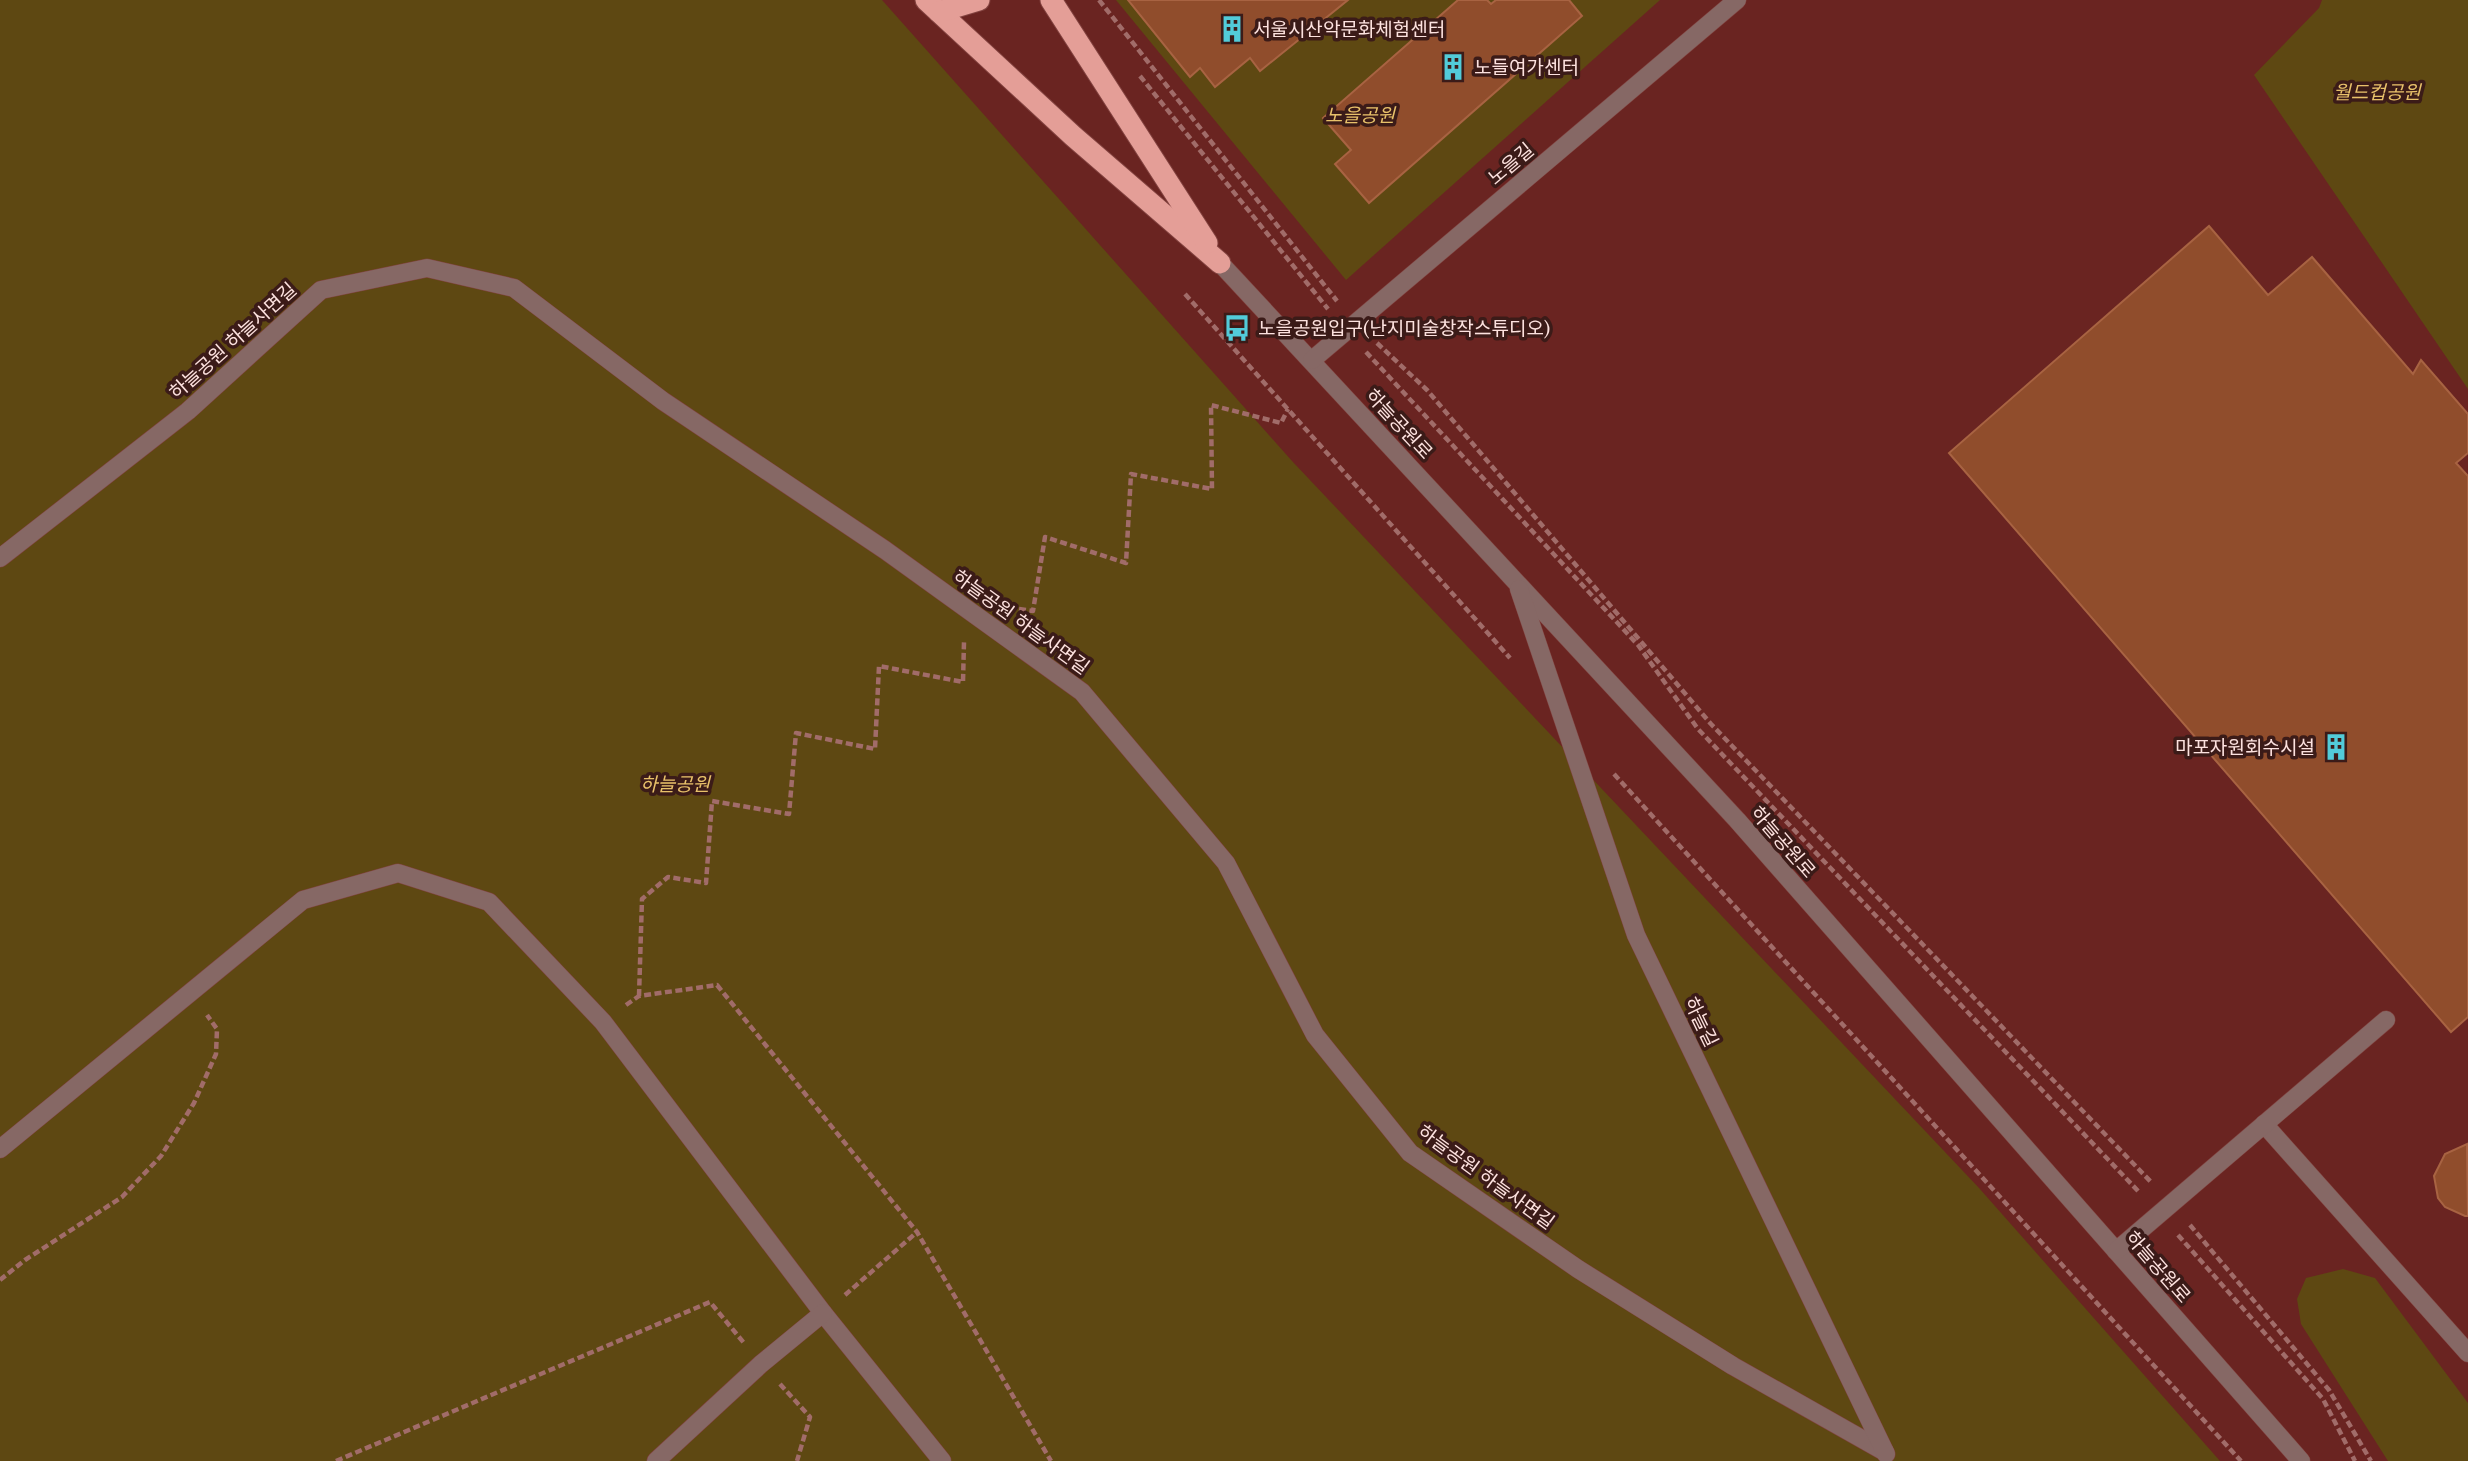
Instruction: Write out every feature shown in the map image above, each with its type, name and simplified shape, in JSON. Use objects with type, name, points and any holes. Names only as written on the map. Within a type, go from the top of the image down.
[{"type":"highway","points":[[932,6],[979,0]]},
{"type":"highway","points":[[1051,0],[1220,263]]},
{"type":"highway","points":[[932,6],[1073,136],[1220,263]]},
{"type":"street","name":"노을길","points":[[1312,360],[1737,0]]},
{"type":"street","name":"하늘공원로","points":[[1220,263],[1737,820],[2301,1461]]},
{"type":"street","name":"하늘공원 하늘사면길","points":[[0,558],[188,411],[321,290],[427,268],[514,288],[663,401],[885,550],[1082,692],[1226,863],[1315,1035],[1410,1153],[1578,1269],[1733,1366],[1888,1457]]},
{"type":"street","name":"하늘길","points":[[1516,583],[1636,935],[1888,1457]]},
{"type":"street","points":[[0,1149],[303,900],[398,873],[489,902],[603,1022],[823,1314],[942,1461]]},
{"type":"street","points":[[2116,1251],[2386,1020]]},
{"type":"street","points":[[2264,1124],[2468,1353]]},
{"type":"street","points":[[656,1461],[761,1364],[823,1314]]},
{"type":"path","points":[[1099,0],[1350,327],[1427,390],[1712,724],[2166,1209],[2329,1390],[2371,1461]]},
{"type":"path","points":[[1137,72],[1350,327],[1638,645],[1698,729],[2166,1209],[2323,1399],[2355,1461]]},
{"type":"path","points":[[1185,293],[1515,664]]},
{"type":"path","points":[[639,996],[642,899],[668,877],[706,883],[712,801],[789,814],[796,733],[875,749],[879,666],[962,682],[965,600],[1033,611],[1045,537],[1126,563],[1131,474],[1212,489],[1211,405],[1281,423],[1288,409]]},
{"type":"path","points":[[1607,766],[2241,1461]]},
{"type":"path","points":[[603,1022],[639,996],[717,985],[917,1232],[1051,1461]]},
{"type":"path","points":[[0,1280],[25,1260],[122,1197],[160,1156],[194,1103],[216,1054],[217,1029],[190,992]]},
{"type":"path","points":[[823,1314],[917,1232]]},
{"type":"path","points":[[336,1461],[710,1302],[761,1364],[810,1417],[797,1461]]},
{"type":"green space","name":"하늘공원","points":[[0,0],[882,0],[1292,461],[1979,1188],[2220,1461],[0,1461]]},
{"type":"green space","name":"노을공원","points":[[1116,0],[1660,0],[1346,280]]},
{"type":"green space","name":"월드컵공원","points":[[2322,0],[2468,0],[2468,389],[2254,75],[2319,8]]},
{"type":"green space","points":[[2343,1269],[2375,1278],[2468,1403],[2468,1461],[2388,1461],[2301,1324],[2297,1299],[2306,1278]]},
{"type":"building","name":"서울시산악문화체험센터","points":[[1128,0],[1348,0],[1260,71],[1250,58],[1215,87],[1200,68],[1190,77]]},
{"type":"building","name":"노들여가센터","points":[[1458,0],[1487,0],[1491,4],[1496,0],[1569,0],[1582,16],[1369,203],[1335,164],[1351,150],[1323,118]]},
{"type":"building","name":"마포자원회수시설","points":[[2209,226],[2268,295],[2312,257],[2413,374],[2421,360],[2468,414],[2468,453],[2456,463],[2468,476],[2468,1017],[2451,1032],[1949,453]]},
{"type":"building","points":[[2467,1144],[2468,1216],[2465,1216],[2445,1207],[2438,1198],[2434,1176],[2445,1154]]},
{"type":"place","name":"서울시산악문화체험센터","points":[[1232,29]]},
{"type":"place","name":"노들여가센터","points":[[1453,67]]},
{"type":"place","name":"노을공원입구(난지미술창작스튜디오)","points":[[1237,328]]},
{"type":"place","name":"마포자원회수시설","points":[[2336,747]]}]
